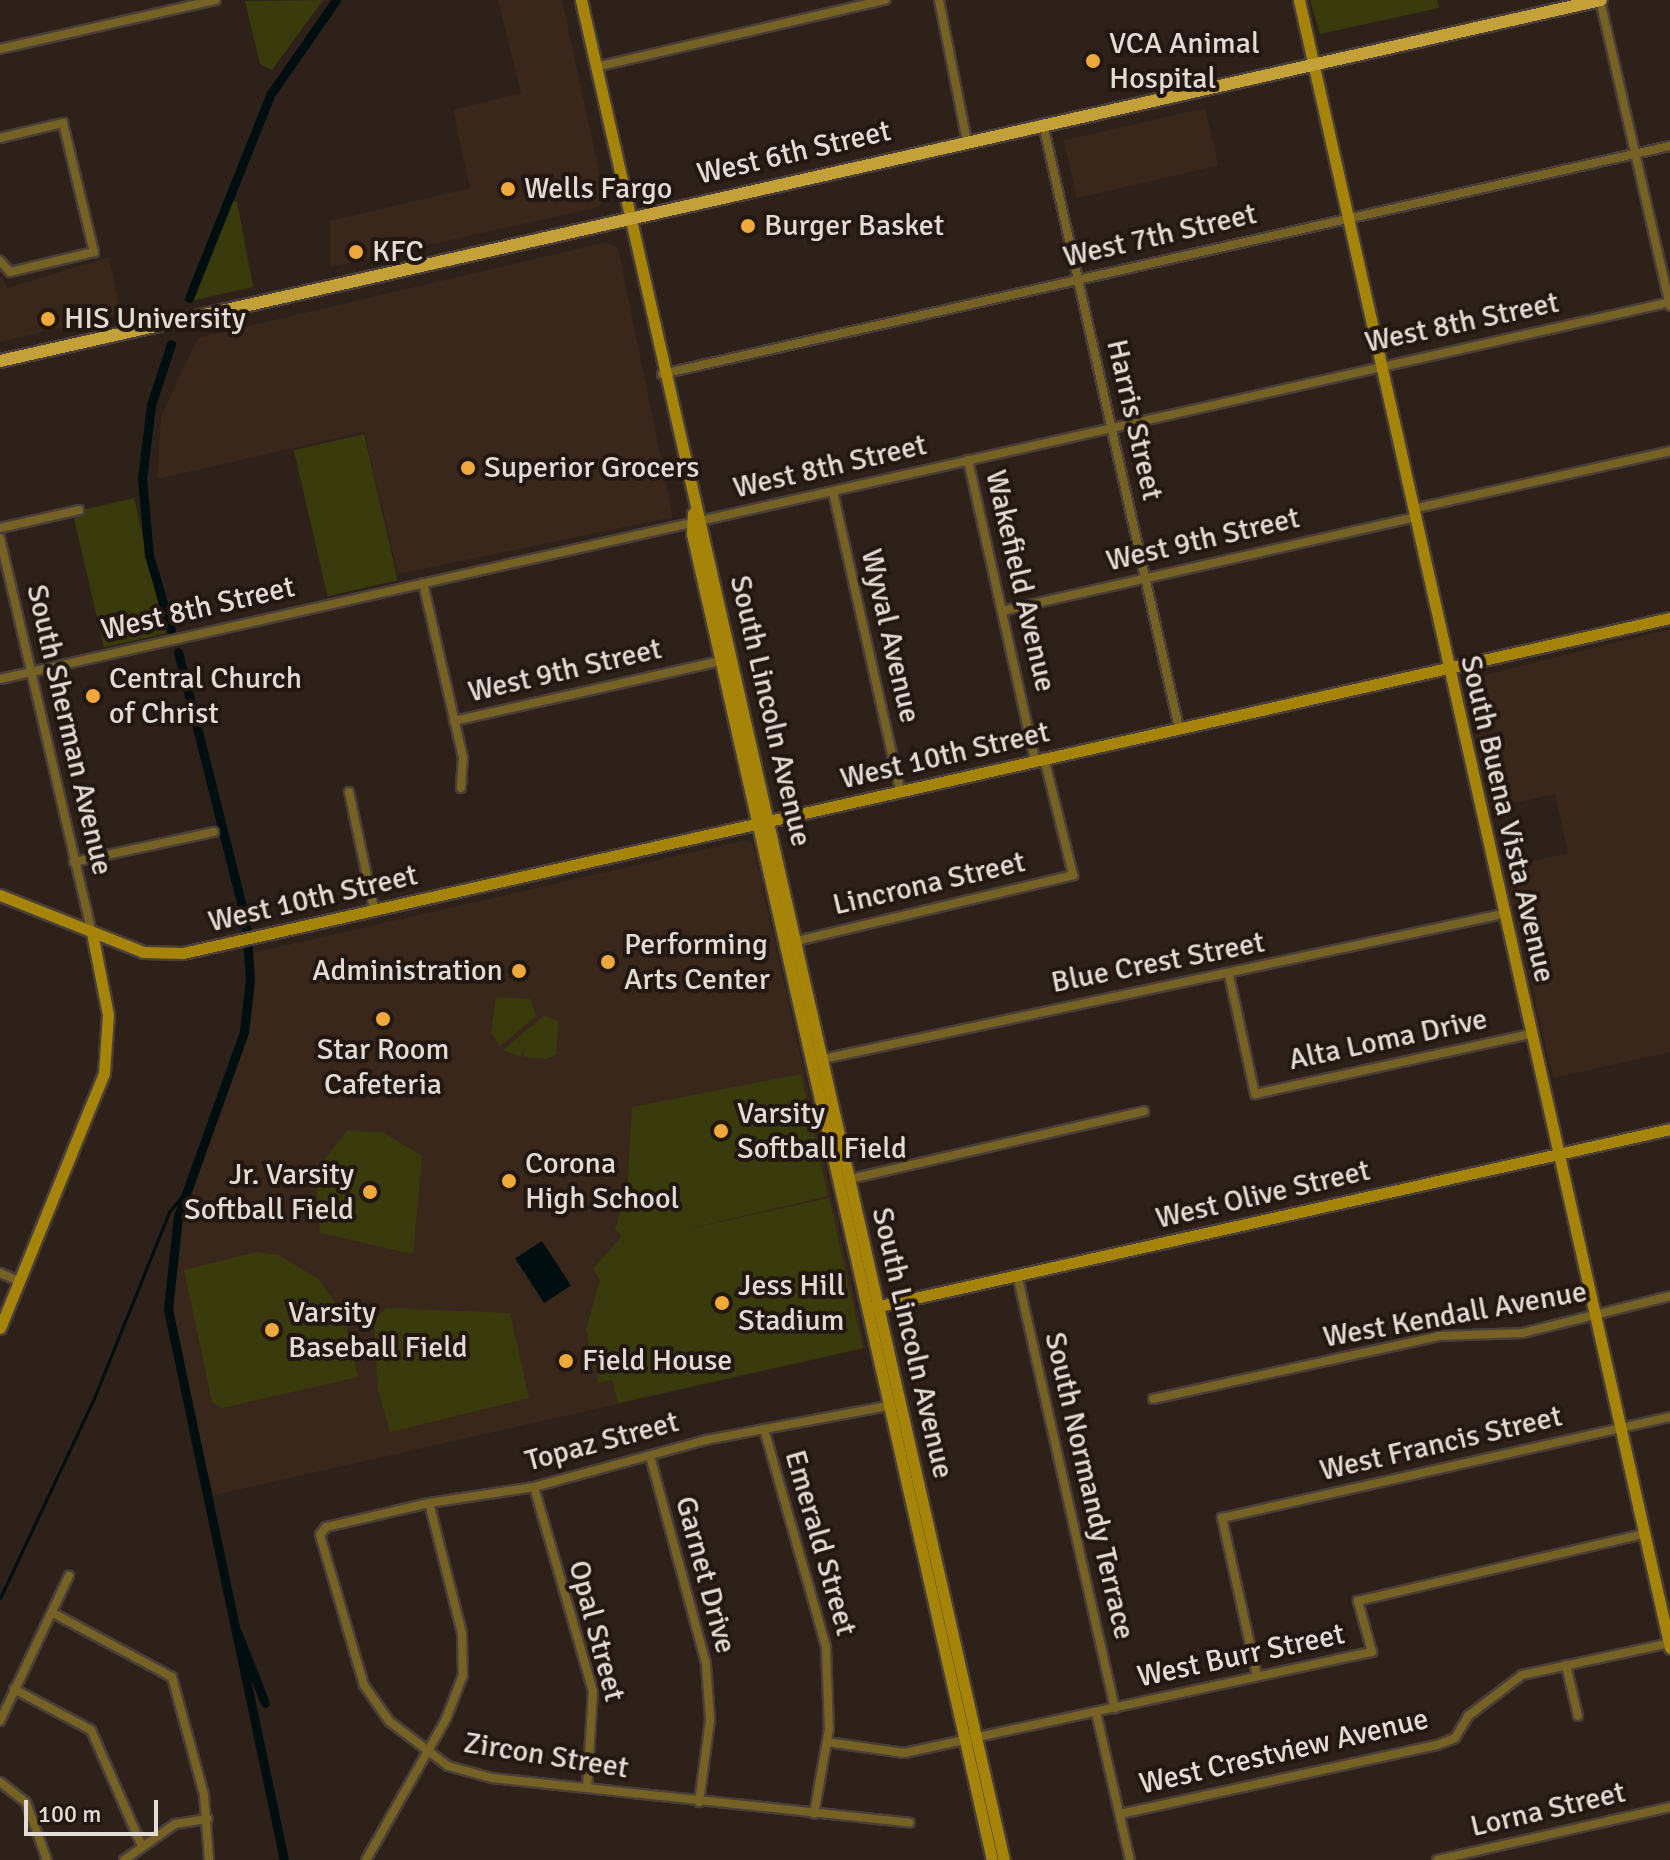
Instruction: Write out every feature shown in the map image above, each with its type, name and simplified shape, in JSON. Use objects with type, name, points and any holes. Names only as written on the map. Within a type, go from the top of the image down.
[{"type":"main road","name":"West 6th Street","points":[[0,361],[168,320],[1600,0]]},
{"type":"street","points":[[0,49],[215,0]]},
{"type":"street","name":"South Lincoln Avenue","points":[[581,0],[626,218],[971,1740],[1004,1860]]},
{"type":"street","points":[[596,67],[885,0]]},
{"type":"street","points":[[939,0],[967,141]]},
{"type":"street","name":"South Buena Vista Avenue","points":[[1299,0],[1670,1645]]},
{"type":"street","points":[[1600,0],[1670,303]]},
{"type":"street","points":[[0,138],[63,123],[94,252],[10,272],[0,261]]},
{"type":"street","name":"Harris Street","points":[[1043,124],[1179,728]]},
{"type":"street","name":"West 7th Street","points":[[662,374],[1670,146]]},
{"type":"street","name":"West 8th Street","points":[[0,679],[695,519],[833,492],[1380,365],[1670,303]]},
{"type":"street","name":"West 9th Street","points":[[1002,611],[1670,451]]},
{"type":"street","name":"Wakefield Avenue","points":[[968,460],[1002,611],[1073,875]]},
{"type":"street","name":"Wyval Avenue","points":[[833,492],[900,790]]},
{"type":"street","points":[[0,528],[79,510]]},
{"type":"street","name":"South Sherman Avenue","points":[[0,538],[92,933]]},
{"type":"street","points":[[423,583],[454,721],[461,788]]},
{"type":"street","name":"West 10th Street","points":[[0,895],[92,933],[160,956],[1670,618]]},
{"type":"street","name":"West 9th Street","points":[[454,721],[727,659]]},
{"type":"street","points":[[349,792],[374,909]]},
{"type":"street","name":"South Lincoln Avenue","points":[[764,821],[797,941],[823,1059],[844,1181]]},
{"type":"street","points":[[74,862],[214,832]]},
{"type":"street","name":"Lincrona Street","points":[[797,941],[1073,875]]},
{"type":"street","name":"Blue Crest Street","points":[[823,1059],[1154,984],[1167,989],[1503,914]]},
{"type":"street","points":[[0,1328],[104,1073],[108,1015],[92,933]]},
{"type":"street","name":"Alta Loma Drive","points":[[1229,975],[1255,1094],[1530,1034]]},
{"type":"street","points":[[844,1181],[1144,1111]]},
{"type":"street","name":"West Olive Street","points":[[873,1308],[1670,1129]]},
{"type":"street","points":[[0,1273],[19,1281]]},
{"type":"street","name":"South Normandy Terrace","points":[[1017,1274],[1115,1708]]},
{"type":"street","name":"West Kendall Avenue","points":[[1153,1399],[1439,1336],[1523,1333],[1670,1296]]},
{"type":"street","name":"Topaz Street","points":[[320,1535],[326,1527],[429,1503],[534,1487],[764,1429],[895,1404]]},
{"type":"street","name":"West Francis Street","points":[[1257,1676],[1222,1518],[1670,1417]]},
{"type":"street","name":"Emerald Street","points":[[764,1429],[822,1628],[827,1742],[814,1814]]},
{"type":"street","name":"Garnet Drive","points":[[650,1456],[706,1664],[710,1720],[699,1802]]},
{"type":"street","name":"Opal Street","points":[[534,1487],[593,1691],[587,1788]]},
{"type":"street","points":[[366,1860],[454,1705],[464,1662],[429,1503]]},
{"type":"street","name":"West Burr Street","points":[[827,1742],[904,1753],[1372,1652],[1358,1601],[1644,1534]]},
{"type":"street","name":"Zircon Street","points":[[320,1535],[364,1685],[389,1721],[425,1753],[475,1775],[910,1823]]},
{"type":"street","points":[[0,1721],[69,1576]]},
{"type":"street","points":[[53,1613],[172,1677],[208,1819],[209,1860]]},
{"type":"street","name":"West Crestview Avenue","points":[[1120,1814],[1437,1745],[1455,1738],[1468,1716],[1522,1675],[1670,1645]]},
{"type":"street","points":[[1566,1665],[1578,1716]]},
{"type":"street","points":[[14,1689],[91,1730],[142,1846]]},
{"type":"street","points":[[1096,1712],[1130,1860]]},
{"type":"street","name":"South Lincoln Avenue","points":[[971,1740],[992,1860]]},
{"type":"street","points":[[0,1782],[26,1802],[47,1860]]},
{"type":"street","name":"Lorna Street","points":[[1437,1860],[1670,1807]]},
{"type":"street","points":[[124,1860],[175,1824],[208,1819]]},
{"type":"shaded area","points":[[323,0],[272,70],[260,64],[245,1]]},
{"type":"shaded area","points":[[498,0],[562,0],[605,198],[599,207],[330,267],[330,221],[470,188],[453,110],[521,93]]},
{"type":"shaded area","points":[[1310,0],[1437,0],[1439,8],[1320,34]]},
{"type":"shaded area","points":[[1205,108],[1218,165],[1077,198],[1064,141]]},
{"type":"shaded area","points":[[229,201],[237,202],[253,287],[190,301]]},
{"type":"shaded area","points":[[607,242],[618,248],[673,517],[398,574],[364,432],[157,479],[161,416],[198,338]]},
{"type":"shaded area","points":[[109,257],[121,314],[0,342],[0,275],[7,288]]},
{"type":"shaded area","points":[[364,434],[398,580],[328,596],[294,450]]},
{"type":"shaded area","points":[[134,498],[165,633],[104,648],[73,512]]},
{"type":"shaded area","points":[[1670,629],[1670,1052],[1553,1078],[1504,868],[1568,853],[1555,794],[1491,808],[1464,680]]},
{"type":"shaded area","name":"Corona High School","points":[[746,840],[753,844],[866,1348],[214,1495],[176,1358],[172,1274],[185,1197],[248,1029],[253,953]]},
{"type":"shaded area","points":[[496,997],[530,999],[536,1016],[500,1046],[491,1033]]},
{"type":"shaded area","points":[[545,1015],[559,1022],[556,1054],[546,1059],[524,1057],[523,1047],[521,1057],[503,1050]]},
{"type":"shaded area","name":"Jess Hill Stadium","points":[[801,1074],[828,1196],[661,1235],[829,1198],[863,1348],[618,1403],[612,1380],[598,1383],[586,1329],[600,1280],[593,1269],[622,1236],[615,1229],[627,1193],[632,1107]]},
{"type":"shaded area","name":"Jr. Varsity Softball Field","points":[[348,1130],[384,1133],[422,1156],[413,1254],[320,1233],[315,1171]]},
{"type":"shaded area","points":[[542,1241],[571,1285],[544,1303],[515,1258]]},
{"type":"shaded area","name":"Varsity Baseball Field","points":[[256,1252],[279,1255],[318,1279],[344,1315],[358,1377],[222,1408],[212,1402],[184,1270]]},
{"type":"shaded area","points":[[386,1308],[510,1313],[529,1398],[390,1432],[378,1390],[374,1320]]},
{"type":"waterway","points":[[189,298],[270,95],[336,0]]},
{"type":"waterway","points":[[171,344],[151,405],[142,478],[149,555],[171,630]]},
{"type":"waterway","points":[[178,652],[246,922],[250,980],[244,1032],[178,1216],[168,1309],[284,1860]]},
{"type":"waterway","points":[[0,1598],[94,1398],[169,1212],[185,1192]]},
{"type":"waterway","points":[[237,1632],[265,1703]]},
{"type":"place","name":"VCA Animal Hospital","points":[[1093,61]]},
{"type":"place","name":"Wells Fargo","points":[[508,189]]},
{"type":"place","name":"Burger Basket","points":[[748,226]]},
{"type":"place","name":"KFC","points":[[356,252]]},
{"type":"place","name":"HIS University","points":[[48,319]]},
{"type":"place","name":"Superior Grocers","points":[[468,468]]},
{"type":"place","name":"Central Church of Christ","points":[[93,696]]},
{"type":"place","name":"Performing Arts Center","points":[[608,962]]},
{"type":"place","name":"Administration","points":[[519,971]]},
{"type":"place","name":"Star Room Cafeteria","points":[[383,1019]]},
{"type":"place","name":"Varsity Softball Field","points":[[721,1131]]},
{"type":"place","name":"Corona High School","points":[[509,1181]]},
{"type":"place","name":"Jr. Varsity Softball Field","points":[[370,1192]]},
{"type":"place","name":"Jess Hill Stadium","points":[[722,1303]]},
{"type":"place","name":"Varsity Baseball Field","points":[[272,1330]]},
{"type":"place","name":"Field House","points":[[566,1361]]}]
